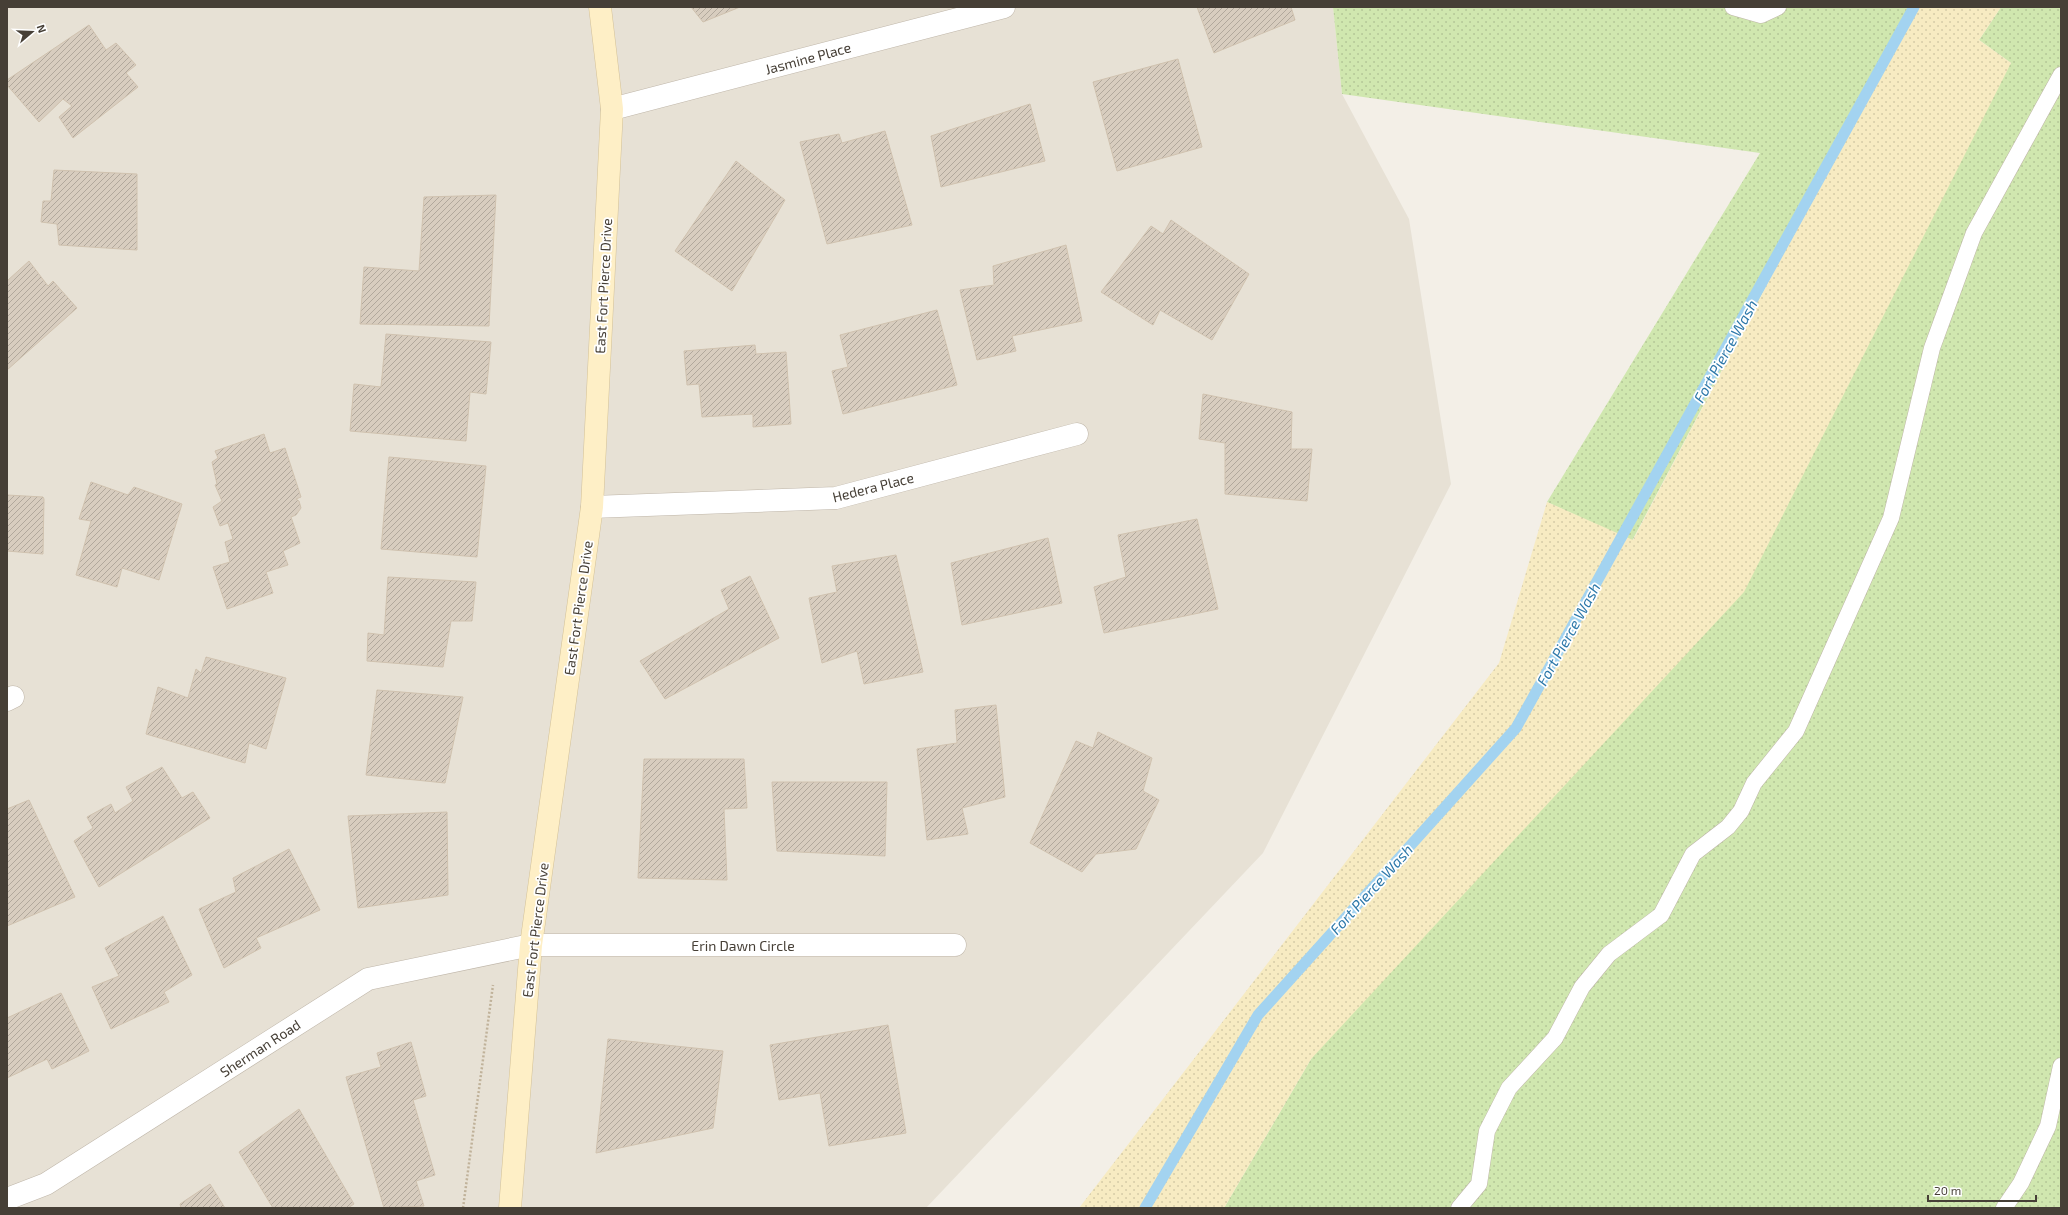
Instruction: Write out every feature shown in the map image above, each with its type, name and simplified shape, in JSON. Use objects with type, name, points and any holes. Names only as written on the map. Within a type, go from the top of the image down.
[{"type":"street","name":"East Fort Pierce Drive","points":[[510,1208],[531,945],[592,507],[612,109],[600,7]]},
{"type":"street","name":"Jasmine Place","points":[[612,109],[1004,7]]},
{"type":"street","name":"Hedera Place","points":[[592,507],[836,498],[1077,434]]},
{"type":"street","name":"Erin Dawn Circle","points":[[531,945],[955,945]]},
{"type":"street","name":"Sherman Road","points":[[7,1199],[46,1184],[368,979],[531,945]]},
{"type":"lane","points":[[1733,7],[1761,15],[1778,7]]},
{"type":"lane","points":[[1459,1208],[1480,1184],[1487,1131],[1509,1088],[1555,1038],[1582,987],[1609,954],[1661,915],[1693,854],[1728,826],[1741,811],[1754,783],[1796,731],[1891,518],[1932,348],[1974,233],[2061,75]]},
{"type":"lane","points":[[2004,1208],[2021,1183],[2048,1126],[2061,1066]]},
{"type":"path","points":[[463,1208],[497,952]]},
{"type":"shaded area","points":[[7,7],[1333,7],[1342,94],[1409,219],[1451,484],[1263,853],[926,1208],[7,1208]]},
{"type":"green space","points":[[1333,7],[1913,7],[1632,541],[1547,502],[1760,153],[1342,94]]},
{"type":"green space","points":[[2001,7],[2061,7],[2061,1208],[1224,1208],[1311,1059],[2011,63],[1979,40]]},
{"type":"sand","points":[[1913,7],[2001,7],[1979,40],[2011,63],[1744,592],[1311,1059],[1224,1208],[1079,1208],[1499,663],[1547,502],[1633,540]]},
{"type":"building","points":[[691,7],[740,7],[703,22]]},
{"type":"building","points":[[1197,7],[1291,7],[1295,20],[1214,53]]},
{"type":"building","points":[[89,25],[106,50],[116,43],[136,65],[126,73],[138,87],[73,138],[59,117],[72,106],[63,99],[39,122],[7,85],[7,80]]},
{"type":"building","points":[[1178,59],[1202,147],[1117,171],[1093,82]]},
{"type":"building","points":[[1030,104],[1045,161],[941,187],[931,136]]},
{"type":"building","points":[[885,131],[912,225],[827,244],[800,142],[839,134],[842,143]]},
{"type":"building","points":[[736,161],[785,200],[732,291],[675,251]]},
{"type":"building","points":[[54,170],[137,174],[137,250],[59,245],[57,224],[41,222],[43,201],[51,201]]},
{"type":"building","points":[[496,195],[489,326],[360,324],[364,267],[419,271],[424,197]]},
{"type":"building","points":[[1171,220],[1249,274],[1212,340],[1160,310],[1153,325],[1101,292],[1151,226],[1163,234]]},
{"type":"building","points":[[1066,245],[1082,321],[1012,336],[1016,351],[977,360],[960,290],[994,285],[993,266]]},
{"type":"building","points":[[29,261],[48,286],[53,281],[77,308],[7,370],[7,281]]},
{"type":"building","points":[[937,310],[957,385],[843,414],[832,371],[848,367],[840,335]]},
{"type":"building","points":[[386,334],[491,342],[486,394],[470,392],[466,441],[350,431],[354,384],[381,387]]},
{"type":"building","points":[[755,345],[756,354],[786,352],[791,424],[753,427],[753,414],[702,417],[699,384],[687,385],[684,351]]},
{"type":"building","points":[[1203,394],[1292,412],[1291,449],[1312,449],[1307,501],[1225,494],[1225,443],[1199,439]]},
{"type":"building","points":[[264,434],[270,453],[285,448],[301,497],[296,499],[299,501],[301,508],[296,515],[291,517],[300,543],[283,551],[288,565],[266,572],[273,593],[227,609],[213,567],[230,562],[225,542],[233,539],[228,523],[220,526],[213,507],[222,501],[215,485],[217,484],[212,462],[218,458],[215,451]]},
{"type":"building","points":[[389,457],[486,466],[477,557],[381,549]]},
{"type":"building","points":[[91,482],[128,495],[134,487],[182,504],[159,580],[122,568],[117,587],[76,575],[91,521],[79,519]]},
{"type":"building","points":[[7,495],[43,497],[43,554],[7,551]]},
{"type":"building","points":[[1197,519],[1218,609],[1104,633],[1094,587],[1126,577],[1118,535]]},
{"type":"building","points":[[1048,538],[1062,603],[962,625],[951,563]]},
{"type":"building","points":[[896,555],[923,672],[864,684],[857,651],[822,663],[809,598],[837,592],[832,566]]},
{"type":"building","points":[[750,576],[779,638],[665,699],[640,661],[729,609],[721,590]]},
{"type":"building","points":[[388,577],[476,582],[472,621],[451,621],[443,667],[367,661],[368,633],[384,635]]},
{"type":"building","points":[[206,657],[286,678],[266,749],[249,743],[245,763],[146,734],[158,687],[188,698],[196,669],[201,673]]},
{"type":"building","points":[[377,690],[463,697],[445,783],[366,775]]},
{"type":"building","points":[[996,705],[1005,797],[962,808],[968,834],[927,840],[917,749],[957,743],[955,710]]},
{"type":"building","points":[[1098,732],[1152,758],[1143,791],[1159,800],[1136,849],[1096,854],[1082,872],[1030,843],[1076,741],[1093,748]]},
{"type":"building","points":[[644,759],[744,759],[747,808],[724,809],[727,880],[638,878]]},
{"type":"building","points":[[162,767],[182,798],[193,792],[210,818],[99,887],[74,841],[93,828],[87,817],[111,804],[115,813],[133,801],[126,787]]},
{"type":"building","points":[[772,782],[887,782],[885,856],[777,851]]},
{"type":"building","points":[[29,800],[75,897],[7,926],[7,809]]},
{"type":"building","points":[[447,812],[448,895],[358,908],[348,816]]},
{"type":"building","points":[[289,849],[320,910],[256,938],[261,948],[224,968],[199,909],[236,892],[233,878]]},
{"type":"building","points":[[163,916],[192,975],[164,992],[169,1002],[111,1029],[92,987],[119,976],[105,948]]},
{"type":"building","points":[[61,993],[89,1051],[52,1069],[47,1059],[7,1078],[7,1018]]},
{"type":"building","points":[[888,1025],[906,1133],[829,1146],[820,1093],[779,1100],[770,1045]]},
{"type":"building","points":[[608,1039],[723,1051],[713,1128],[596,1153]]},
{"type":"building","points":[[411,1042],[426,1096],[413,1100],[435,1175],[416,1181],[424,1206],[384,1208],[346,1077],[381,1067],[377,1053]]},
{"type":"building","points":[[299,1109],[354,1204],[348,1208],[273,1208],[239,1152]]},
{"type":"building","points":[[210,1184],[225,1208],[181,1208],[180,1204]]},
{"type":"waterway","name":"Fort Pierce Wash","points":[[1145,1208],[1258,1015],[1516,728],[1914,7]]}]
